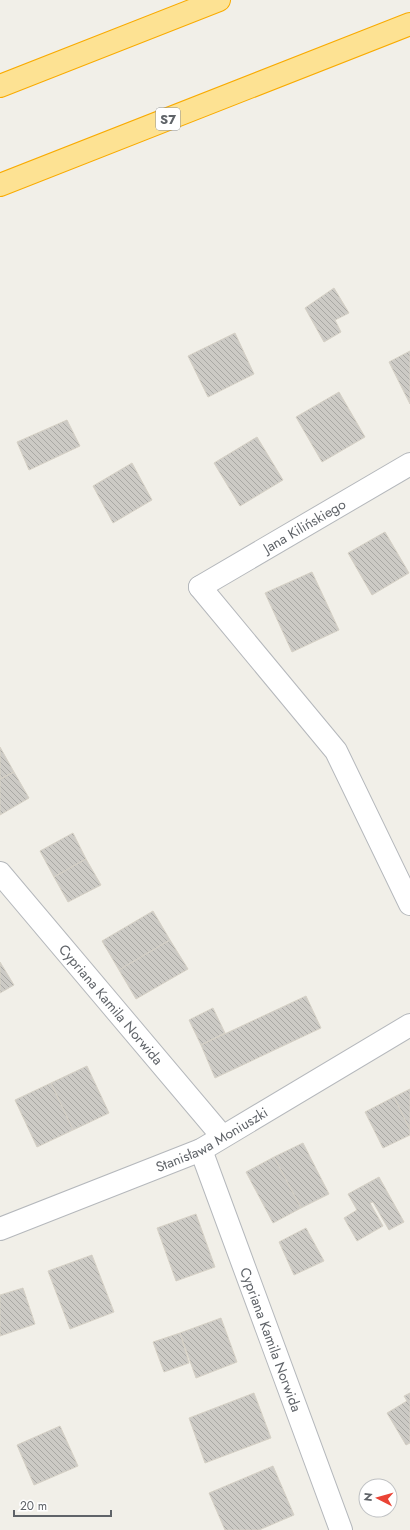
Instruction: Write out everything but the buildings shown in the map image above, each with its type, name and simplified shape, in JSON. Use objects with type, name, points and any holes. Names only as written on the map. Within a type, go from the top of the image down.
[{"type":"highway","points":[[0,86],[219,0]]},
{"type":"highway","name":"S7","points":[[0,185],[410,24]]},
{"type":"street","name":"Jana Kilińskiego","points":[[410,464],[200,587],[336,751],[410,904]]},
{"type":"street","name":"Cypriana Kamila Norwida","points":[[0,873],[222,1136]]},
{"type":"street","name":"Stanisława Moniuszki","points":[[0,1228],[201,1150],[222,1136],[410,1025]]},
{"type":"street","name":"Cypriana Kamila Norwida","points":[[201,1150],[341,1530]]}]
